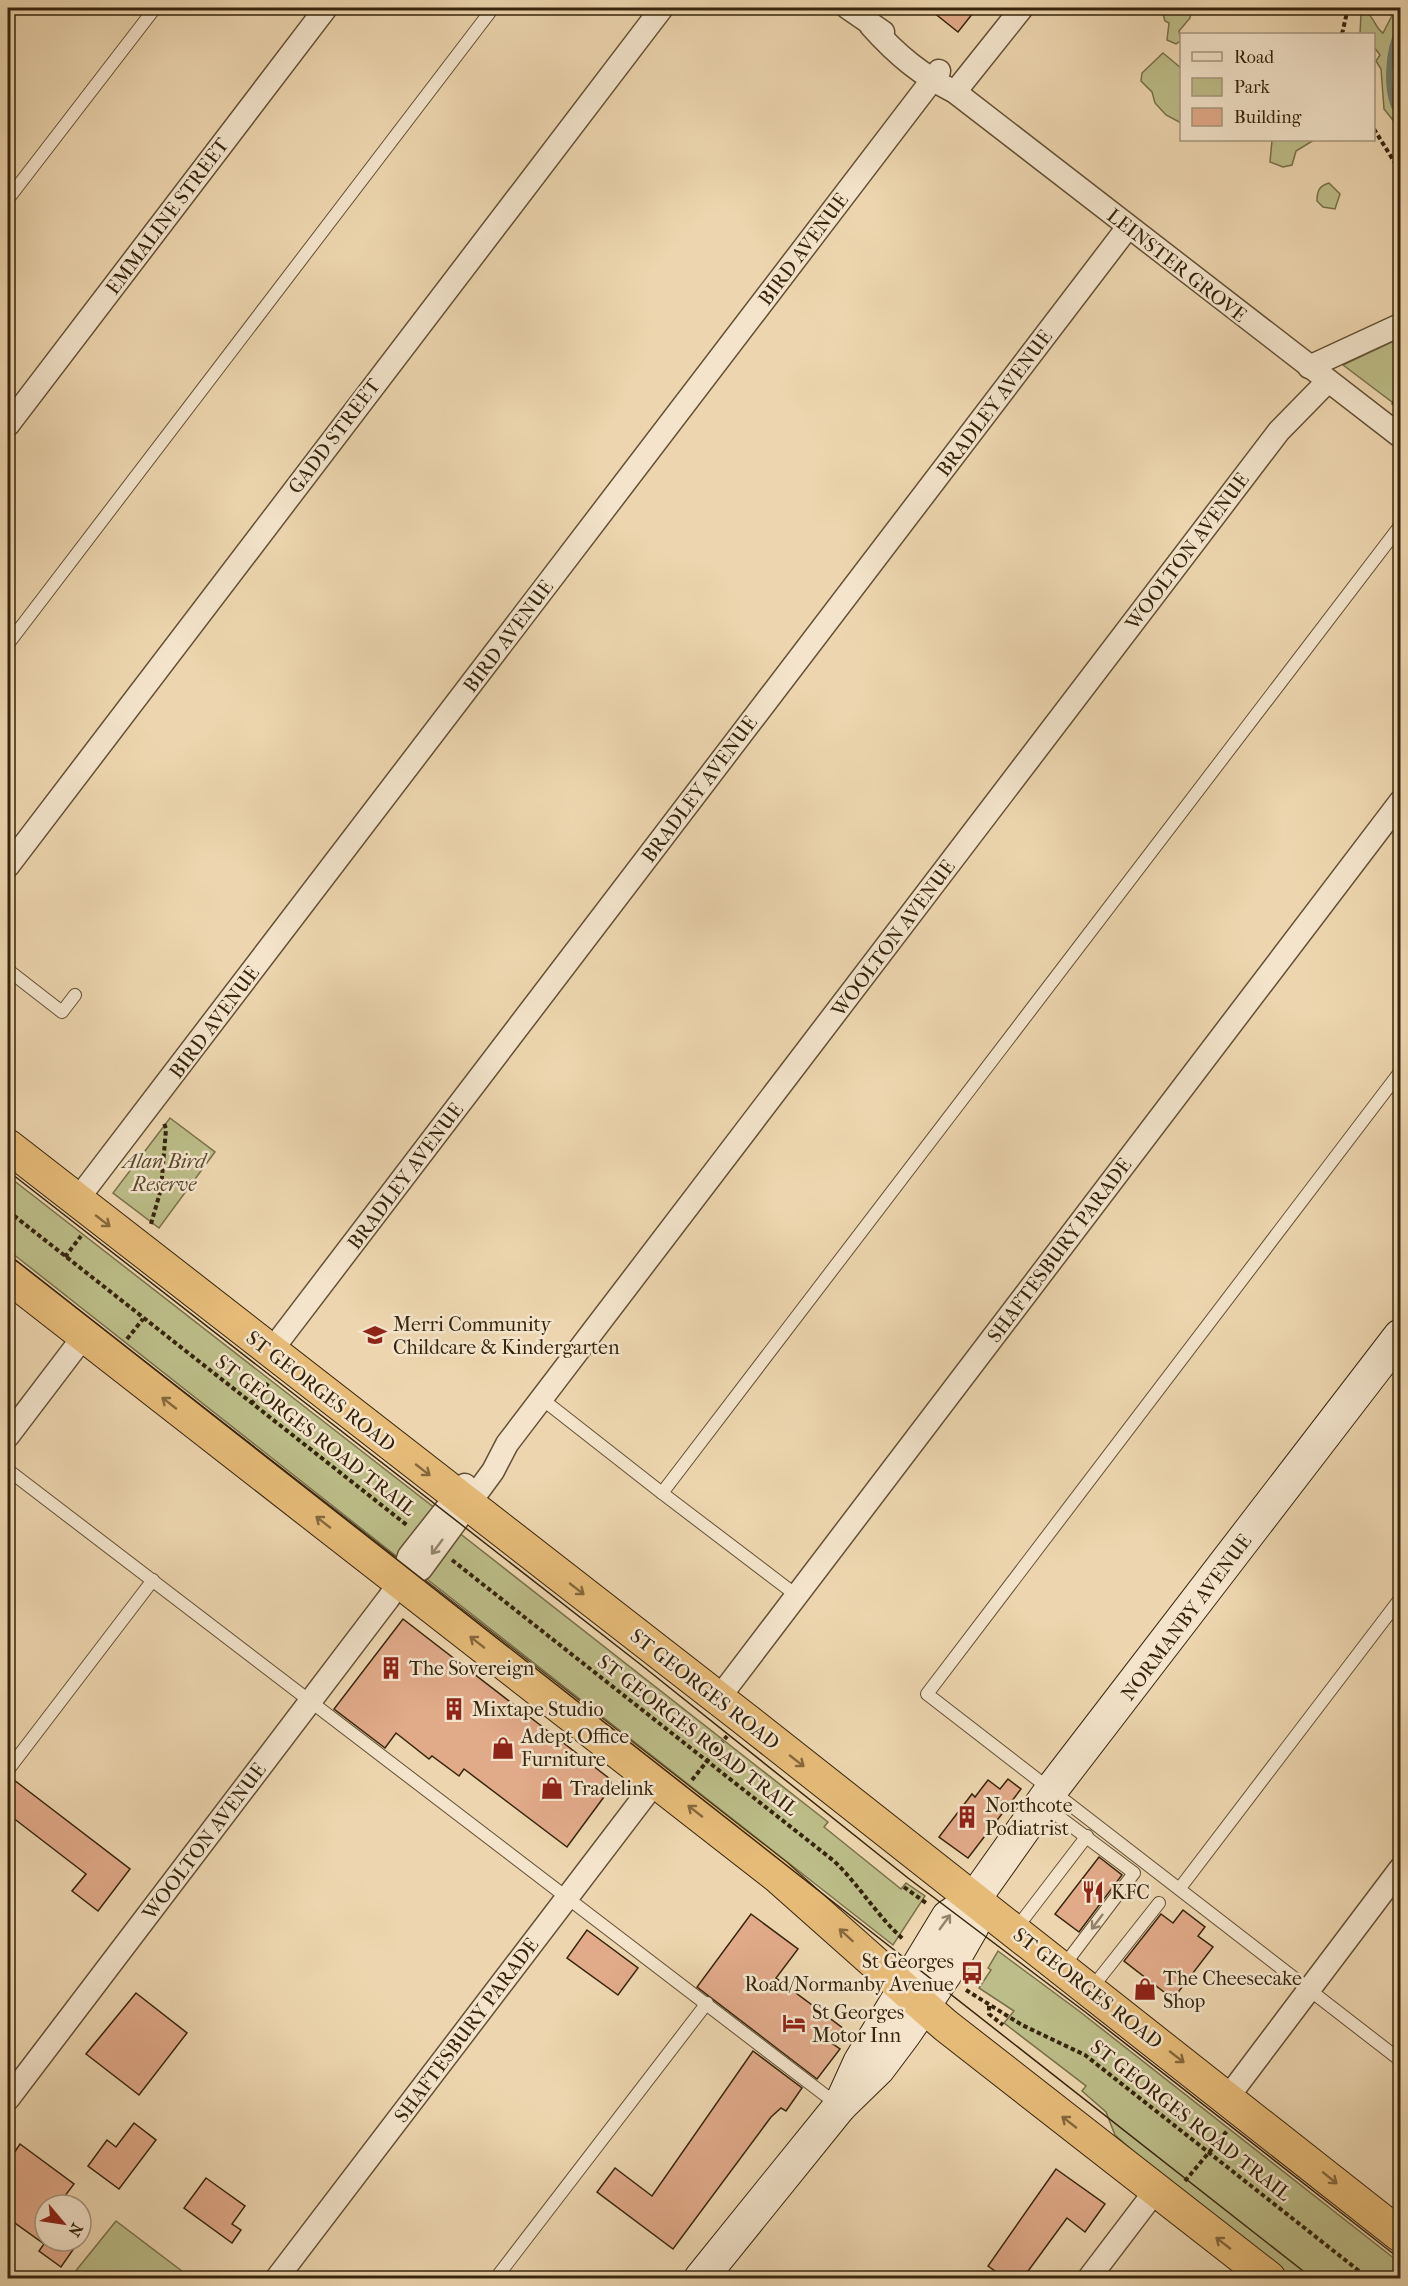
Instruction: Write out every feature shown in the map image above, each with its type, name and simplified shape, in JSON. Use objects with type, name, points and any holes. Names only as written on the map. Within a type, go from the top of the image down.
[{"type":"highway","name":"ST GEORGES ROAD","points":[[8,1146],[729,1707],[1401,2235]]},
{"type":"highway","points":[[8,1276],[811,1904],[914,1998],[1269,2278]]},
{"type":"main road","name":"NORMANBY AVENUE","points":[[702,2278],[840,2106],[860,2062],[914,1998],[934,1965],[948,1917],[974,1899],[1047,1796],[1401,1336]]},
{"type":"street","name":"EMMALINE STREET","points":[[8,425],[326,8]]},
{"type":"street","name":"GADD STREET","points":[[8,866],[662,8]]},
{"type":"street","name":"LEINSTER GROVE","points":[[848,8],[872,26],[905,44],[935,76],[955,92],[1401,436]]},
{"type":"street","points":[[955,92],[1022,8]]},
{"type":"street","name":"BIRD AVENUE","points":[[77,1200],[935,76]]},
{"type":"street","name":"BRADLEY AVENUE","points":[[271,1351],[1128,227]]},
{"type":"street","points":[[1317,373],[1401,325]]},
{"type":"street","name":"WOOLTON AVENUE","points":[[8,2099],[400,1582],[406,1561],[430,1543],[462,1500],[482,1466],[507,1444],[542,1399],[1279,431],[1293,401],[1317,373]]},
{"type":"street","name":"SHAFTESBURY PARADE","points":[[729,1707],[796,1595],[1401,802]]},
{"type":"street","points":[[8,1436],[84,1336]]},
{"type":"street","name":"SHAFTESBURY PARADE","points":[[277,2278],[567,1896],[667,1790]]},
{"type":"street","points":[[1236,2104],[1310,1988],[1401,1869]]},
{"type":"street","points":[[1089,2278],[1163,2196]]},
{"type":"lane","points":[[8,199],[155,8]]},
{"type":"lane","points":[[8,644],[493,8]]},
{"type":"lane","points":[[662,1493],[1401,526]]},
{"type":"lane","points":[[8,970],[62,1012],[75,995]]},
{"type":"lane","points":[[1062,1968],[1134,1873],[1087,1836],[1047,1796],[927,1694],[1401,1072]]},
{"type":"lane","points":[[542,1399],[796,1595]]},
{"type":"lane","points":[[8,1470],[707,2002],[840,2106]]},
{"type":"lane","points":[[8,1770],[153,1580]]},
{"type":"lane","points":[[1180,1888],[1401,1599]]},
{"type":"lane","points":[[1047,1796],[1180,1888],[1401,2060]]},
{"type":"lane","points":[[1015,1931],[1087,1836]]},
{"type":"lane","points":[[1090,1990],[1159,1903]]},
{"type":"lane","points":[[496,2278],[707,2002]]},
{"type":"path","points":[[1342,33],[1348,8]]},
{"type":"path","points":[[1375,131],[1401,171]]},
{"type":"path","points":[[1393,405],[1401,390]]},
{"type":"path","points":[[150,1225],[161,1190],[166,1129],[164,1123]]},
{"type":"path","name":"ST GEORGES ROAD TRAIL","points":[[8,1211],[834,1861],[855,1882],[887,1925],[934,1965],[989,2006],[1085,2055],[1368,2278]]},
{"type":"path","points":[[667,1790],[707,1761],[729,1707]]},
{"type":"path","points":[[904,1887],[926,1903]]},
{"type":"path","points":[[989,2006],[989,2014],[1003,2025]]},
{"type":"path","points":[[1163,2196],[1210,2152],[1236,2104]]},
{"type":"green space","points":[[1165,8],[1192,8],[1190,18],[1179,31],[1180,42],[1176,44],[1167,40],[1169,23],[1165,21],[1162,11]]},
{"type":"green space","points":[[1396,8],[1400,8],[1400,129],[1384,109],[1381,69],[1376,61],[1380,55],[1375,48],[1375,33],[1360,33],[1361,14],[1366,12],[1369,14],[1383,33]]},
{"type":"green space","points":[[1163,53],[1180,67],[1180,122],[1166,115],[1155,103],[1152,92],[1141,81],[1142,73]]},
{"type":"green space","points":[[1272,141],[1312,141],[1296,151],[1292,165],[1283,167],[1270,162]]},
{"type":"green space","points":[[1329,183],[1340,194],[1335,209],[1323,207],[1317,201],[1319,189]]},
{"type":"green space","points":[[1400,338],[1400,408],[1343,365]]},
{"type":"green space","name":"Alan Bird Reserve","points":[[170,1118],[215,1152],[159,1228],[113,1193]]},
{"type":"green space","points":[[8,1176],[436,1509],[400,1559],[8,1250]]},
{"type":"green space","points":[[458,1532],[828,1822],[824,1827],[901,1889],[906,1883],[925,1896],[893,1945],[423,1576]]},
{"type":"green space","points":[[998,1951],[1079,2011],[1400,2263],[1400,2278],[1285,2278],[1204,2214],[1115,2135],[1106,2112],[1082,2091],[1086,2086],[1004,2023],[1014,2011],[979,1988],[991,1970],[988,1968]]},
{"type":"green space","points":[[116,2221],[191,2278],[70,2278],[90,2253],[93,2253],[93,2250]]},
{"type":"building","points":[[928,8],[977,8],[958,32]]},
{"type":"building","points":[[403,1619],[610,1779],[612,1786],[567,1847],[464,1769],[459,1776],[432,1756],[429,1759],[396,1733],[385,1748],[334,1709]]},
{"type":"building","points":[[1008,1779],[1021,1789],[968,1858],[939,1837],[972,1794],[975,1797],[988,1780],[1000,1789]]},
{"type":"building","points":[[14,1780],[130,1869],[98,1911],[72,1891],[86,1874],[8,1814],[8,1789]]},
{"type":"building","name":"KFC","points":[[1099,1857],[1122,1875],[1079,1932],[1055,1914]]},
{"type":"building","points":[[1183,1910],[1205,1927],[1198,1936],[1213,1947],[1173,1999],[1124,1961],[1161,1914],[1173,1923]]},
{"type":"building","points":[[751,1914],[798,1949],[776,1978],[844,2029],[833,2044],[840,2049],[817,2079],[697,1987]]},
{"type":"building","points":[[587,1930],[638,1968],[618,1995],[567,1958]]},
{"type":"building","points":[[136,1993],[187,2033],[139,2095],[86,2054]]},
{"type":"building","points":[[753,2051],[802,2088],[786,2111],[781,2108],[771,2117],[673,2249],[597,2192],[615,2168],[652,2196]]},
{"type":"building","points":[[134,2123],[156,2140],[119,2189],[88,2166],[107,2140],[116,2147]]},
{"type":"building","points":[[20,2144],[74,2184],[67,2193],[33,2193],[33,2236],[8,2218],[8,2162]]},
{"type":"building","points":[[1056,2169],[1105,2204],[1085,2232],[1067,2218],[1023,2278],[1005,2278],[988,2266]]},
{"type":"building","points":[[206,2178],[245,2206],[232,2224],[241,2230],[232,2243],[184,2208]]},
{"type":"building","points":[[42,2253],[71,2253],[61,2267]]},
{"type":"waterway","points":[[1400,26],[1390,59],[1389,72],[1391,96],[1400,117]]},
{"type":"tram line","points":[[8,1171],[640,1664],[908,1878],[1084,2011],[1400,2259]]},
{"type":"tram line","points":[[8,1254],[1312,2278]]},
{"type":"place","name":"Merri Community Childcare & Kindergarten","points":[[375,1335]]},
{"type":"place","name":"The Sovereign","points":[[391,1668]]},
{"type":"place","name":"Mixtape Studio","points":[[454,1709]]},
{"type":"place","name":"Adept Office Furniture","points":[[503,1748]]},
{"type":"place","name":"Tradelink","points":[[552,1788]]},
{"type":"place","name":"Northcote Podiatrist","points":[[967,1817]]},
{"type":"place","name":"KFC","points":[[1093,1892]]},
{"type":"place","name":"St Georges Road/Normanby Avenue","points":[[972,1973]]},
{"type":"place","name":"The Cheesecake Shop","points":[[1145,1989]]},
{"type":"place","name":"St Georges Motor Inn","points":[[794,2023]]}]
